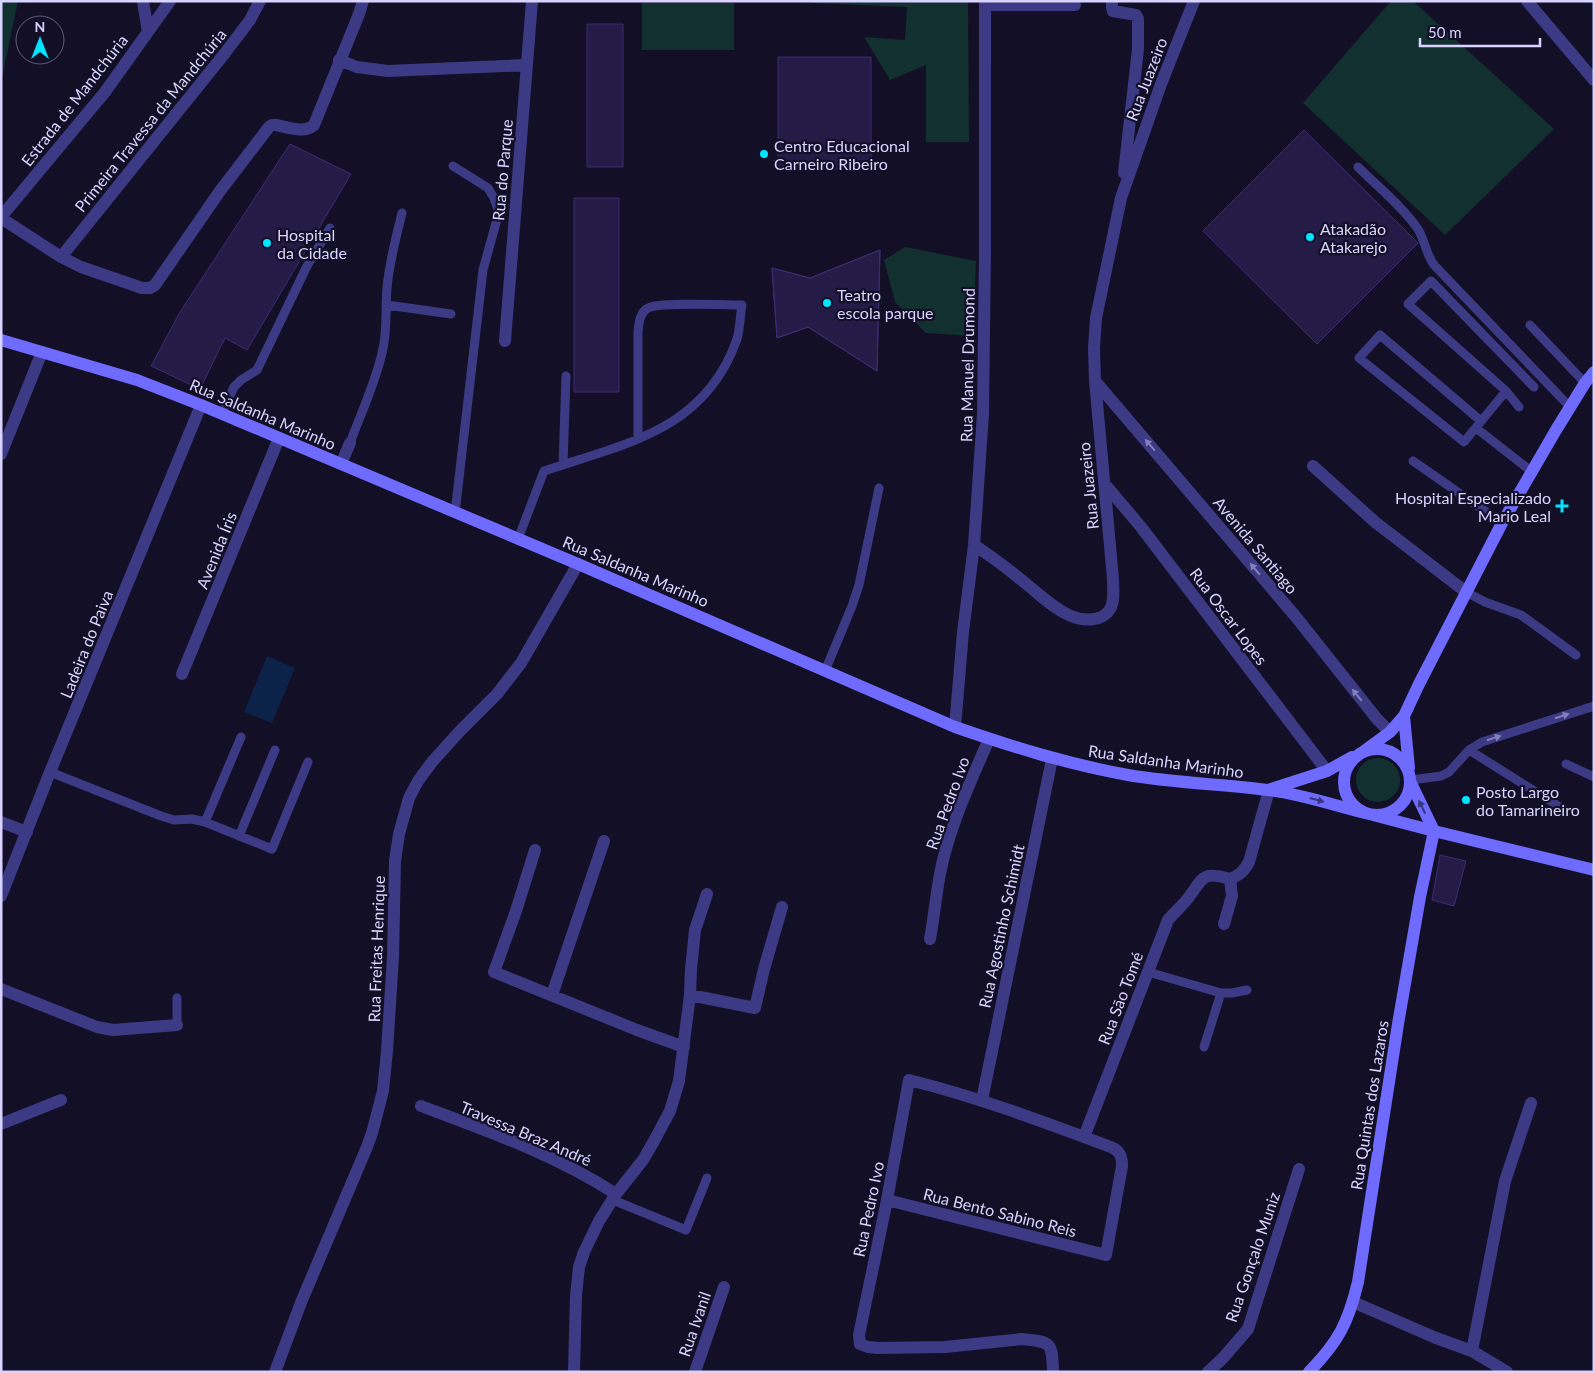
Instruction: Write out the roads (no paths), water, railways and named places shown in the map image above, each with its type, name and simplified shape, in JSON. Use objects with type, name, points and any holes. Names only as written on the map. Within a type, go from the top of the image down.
[{"type":"main road","name":"Rua Saldanha Marinho","points":[[1,340],[137,380],[222,413],[955,727],[989,739],[1052,759],[1130,776],[1214,786],[1269,790],[1299,796],[1594,870]]},
{"type":"main road","points":[[1404,716],[1410,780],[1409,792],[1399,808],[1382,815],[1369,814],[1356,808],[1349,800],[1343,781],[1345,770],[1350,762],[1390,732],[1404,716],[1502,523],[1585,382],[1594,372]]},
{"type":"main road","points":[[1361,753],[1374,748],[1384,749],[1402,759],[1434,831]]},
{"type":"main road","name":"Rua Saldanha Marinho","points":[[1269,790],[1327,771],[1361,753]]},
{"type":"main road","name":"Rua Quintas dos Lazaros","points":[[1309,1372],[1325,1356],[1338,1338],[1347,1321],[1353,1302],[1361,1264],[1398,1024],[1420,897],[1434,831]]},
{"type":"street","points":[[143,1],[148,32]]},
{"type":"street","name":"Estrada de Mandchúria","points":[[1,217],[105,92],[170,1]]},
{"type":"street","name":"Primeira Travessa da Mandchúria","points":[[61,257],[225,53],[250,20],[260,1]]},
{"type":"street","points":[[1,217],[61,257],[142,288],[150,288],[155,285],[220,191],[269,128],[272,125],[276,125],[304,130],[314,124],[363,1]]},
{"type":"street","name":"Rua do Parque","points":[[505,341],[532,1]]},
{"type":"street","name":"Rua Juazeiro","points":[[974,545],[1065,613],[1084,619],[1099,618],[1110,610],[1113,592],[1112,555],[1095,381],[1094,348],[1096,318],[1121,198],[1138,48],[1138,19],[1136,15],[1113,11],[1112,1]]},
{"type":"street","name":"Rua Juazeiro","points":[[1121,198],[1158,92],[1194,1]]},
{"type":"street","points":[[1527,1],[1594,80]]},
{"type":"street","points":[[985,3],[1075,5]]},
{"type":"street","name":"Rua Manuel Drumond","points":[[955,727],[963,632],[974,545],[980,466],[985,327],[985,3]]},
{"type":"street","points":[[339,60],[357,67],[388,71],[527,65]]},
{"type":"street","points":[[1,454],[42,352]]},
{"type":"street","name":"Avenida Santiago","points":[[1095,381],[1296,617],[1377,719],[1390,732]]},
{"type":"street","name":"Ladeira do Paiva","points":[[1,896],[50,772],[202,405]]},
{"type":"street","name":"Avenida Íris","points":[[182,674],[279,438]]},
{"type":"street","points":[[341,464],[350,443]]},
{"type":"street","points":[[1313,466],[1375,522],[1466,592]]},
{"type":"street","name":"Rua Oscar Lopes","points":[[1104,483],[1141,527],[1327,771]]},
{"type":"street","name":"Rua Freitas Henrique","points":[[275,1372],[302,1300],[369,1140],[383,1092],[393,958],[396,861],[399,834],[409,798],[418,781],[432,762],[496,694],[521,663],[578,564]]},
{"type":"street","name":"Rua Pedro Ivo","points":[[930,939],[940,872],[963,800],[989,739]]},
{"type":"street","name":"Rua Agostinho Schimidt","points":[[982,1100],[1052,759]]},
{"type":"street","points":[[1224,924],[1232,896],[1230,879],[1244,871],[1249,862],[1269,790]]},
{"type":"street","points":[[1,822],[27,832]]},
{"type":"street","points":[[552,995],[604,841]]},
{"type":"street","points":[[535,850],[494,972],[684,1047]]},
{"type":"street","name":"Rua Sāo Tomé","points":[[1084,1137],[1168,920],[1188,898],[1200,880],[1208,876],[1218,875],[1230,879]]},
{"type":"street","points":[[574,1372],[576,1296],[579,1266],[590,1237],[614,1197],[643,1160],[670,1110],[679,1081],[684,1047],[696,930],[707,894]]},
{"type":"street","points":[[690,995],[756,1008],[764,969],[782,907]]},
{"type":"street","points":[[1,989],[97,1027],[113,1030],[177,1025]]},
{"type":"street","name":"Rua Pedro Ivo","points":[[982,1100],[909,1080],[887,1200],[859,1335],[860,1344],[878,1348],[935,1347],[1022,1339],[1033,1340],[1045,1342],[1050,1346],[1053,1372]]},
{"type":"street","points":[[1,1124],[62,1100]]},
{"type":"street","points":[[982,1100],[1084,1137]]},
{"type":"street","points":[[1472,1351],[1503,1188],[1531,1103]]},
{"type":"street","name":"Travessa Braz André","points":[[421,1106],[573,1168],[614,1197]]},
{"type":"street","name":"Rua Bento Sabino Reis","points":[[887,1200],[1106,1255],[1122,1159],[1119,1152],[1115,1149],[1084,1137]]},
{"type":"street","name":"Rua Gonçalo Muniz","points":[[1208,1372],[1248,1328],[1299,1169]]},
{"type":"street","name":"Rua Ivanil","points":[[694,1372],[724,1287]]},
{"type":"street","points":[[1353,1302],[1436,1338],[1472,1351],[1507,1372]]},
{"type":"lane","points":[[453,166],[488,188],[499,212],[483,270],[456,513]]},
{"type":"lane","points":[[1358,168],[1409,217],[1424,240],[1429,258],[1434,265],[1570,407]]},
{"type":"lane","points":[[350,443],[373,383],[382,353],[386,333],[387,289],[402,213]]},
{"type":"lane","points":[[222,413],[234,387],[257,370],[307,266],[330,228]]},
{"type":"lane","points":[[1519,407],[1506,391],[1408,304],[1431,281],[1534,387]]},
{"type":"lane","points":[[387,305],[451,314]]},
{"type":"lane","points":[[518,539],[544,472],[638,439],[673,422],[692,407],[710,388],[727,363],[737,338],[742,305],[666,305],[648,308],[644,312],[640,320],[638,332],[638,439]]},
{"type":"lane","points":[[1530,324],[1585,382]]},
{"type":"lane","points":[[1506,391],[1478,424],[1464,442],[1359,358],[1380,335],[1478,424],[1531,471]]},
{"type":"lane","points":[[563,465],[566,376]]},
{"type":"lane","points":[[1413,461],[1502,523]]},
{"type":"lane","points":[[825,671],[859,585],[879,488]]},
{"type":"lane","points":[[1466,592],[1485,602],[1521,615],[1576,654]]},
{"type":"lane","points":[[1410,780],[1441,776],[1449,772],[1469,750],[1482,742],[1594,706]]},
{"type":"lane","points":[[205,822],[241,737]]},
{"type":"lane","points":[[239,836],[275,750]]},
{"type":"lane","points":[[1469,750],[1563,809]]},
{"type":"lane","points":[[50,772],[162,816],[174,820],[205,822],[272,849],[308,762]]},
{"type":"lane","points":[[1566,764],[1594,777]]},
{"type":"lane","points":[[1148,972],[1222,993],[1232,994],[1247,990]]},
{"type":"lane","points":[[1204,1047],[1222,993]]},
{"type":"lane","points":[[177,998],[177,1025]]},
{"type":"lane","points":[[614,1197],[686,1230],[707,1178]]},
{"type":"water","points":[[267,656],[295,668],[272,723],[244,712]]},
{"type":"place","name":"Centro Educacional Carneiro Ribeiro","points":[[764,154]]},
{"type":"place","name":"Atakadão Atakarejo","points":[[1310,237]]},
{"type":"place","name":"Hospital da Cidade","points":[[267,243]]},
{"type":"place","name":"Teatro escola parque","points":[[827,303]]},
{"type":"place","name":"Hospital Especializado Mario Leal","points":[[1562,506]]},
{"type":"place","name":"Posto Largo do Tamarineiro","points":[[1466,800]]}]
